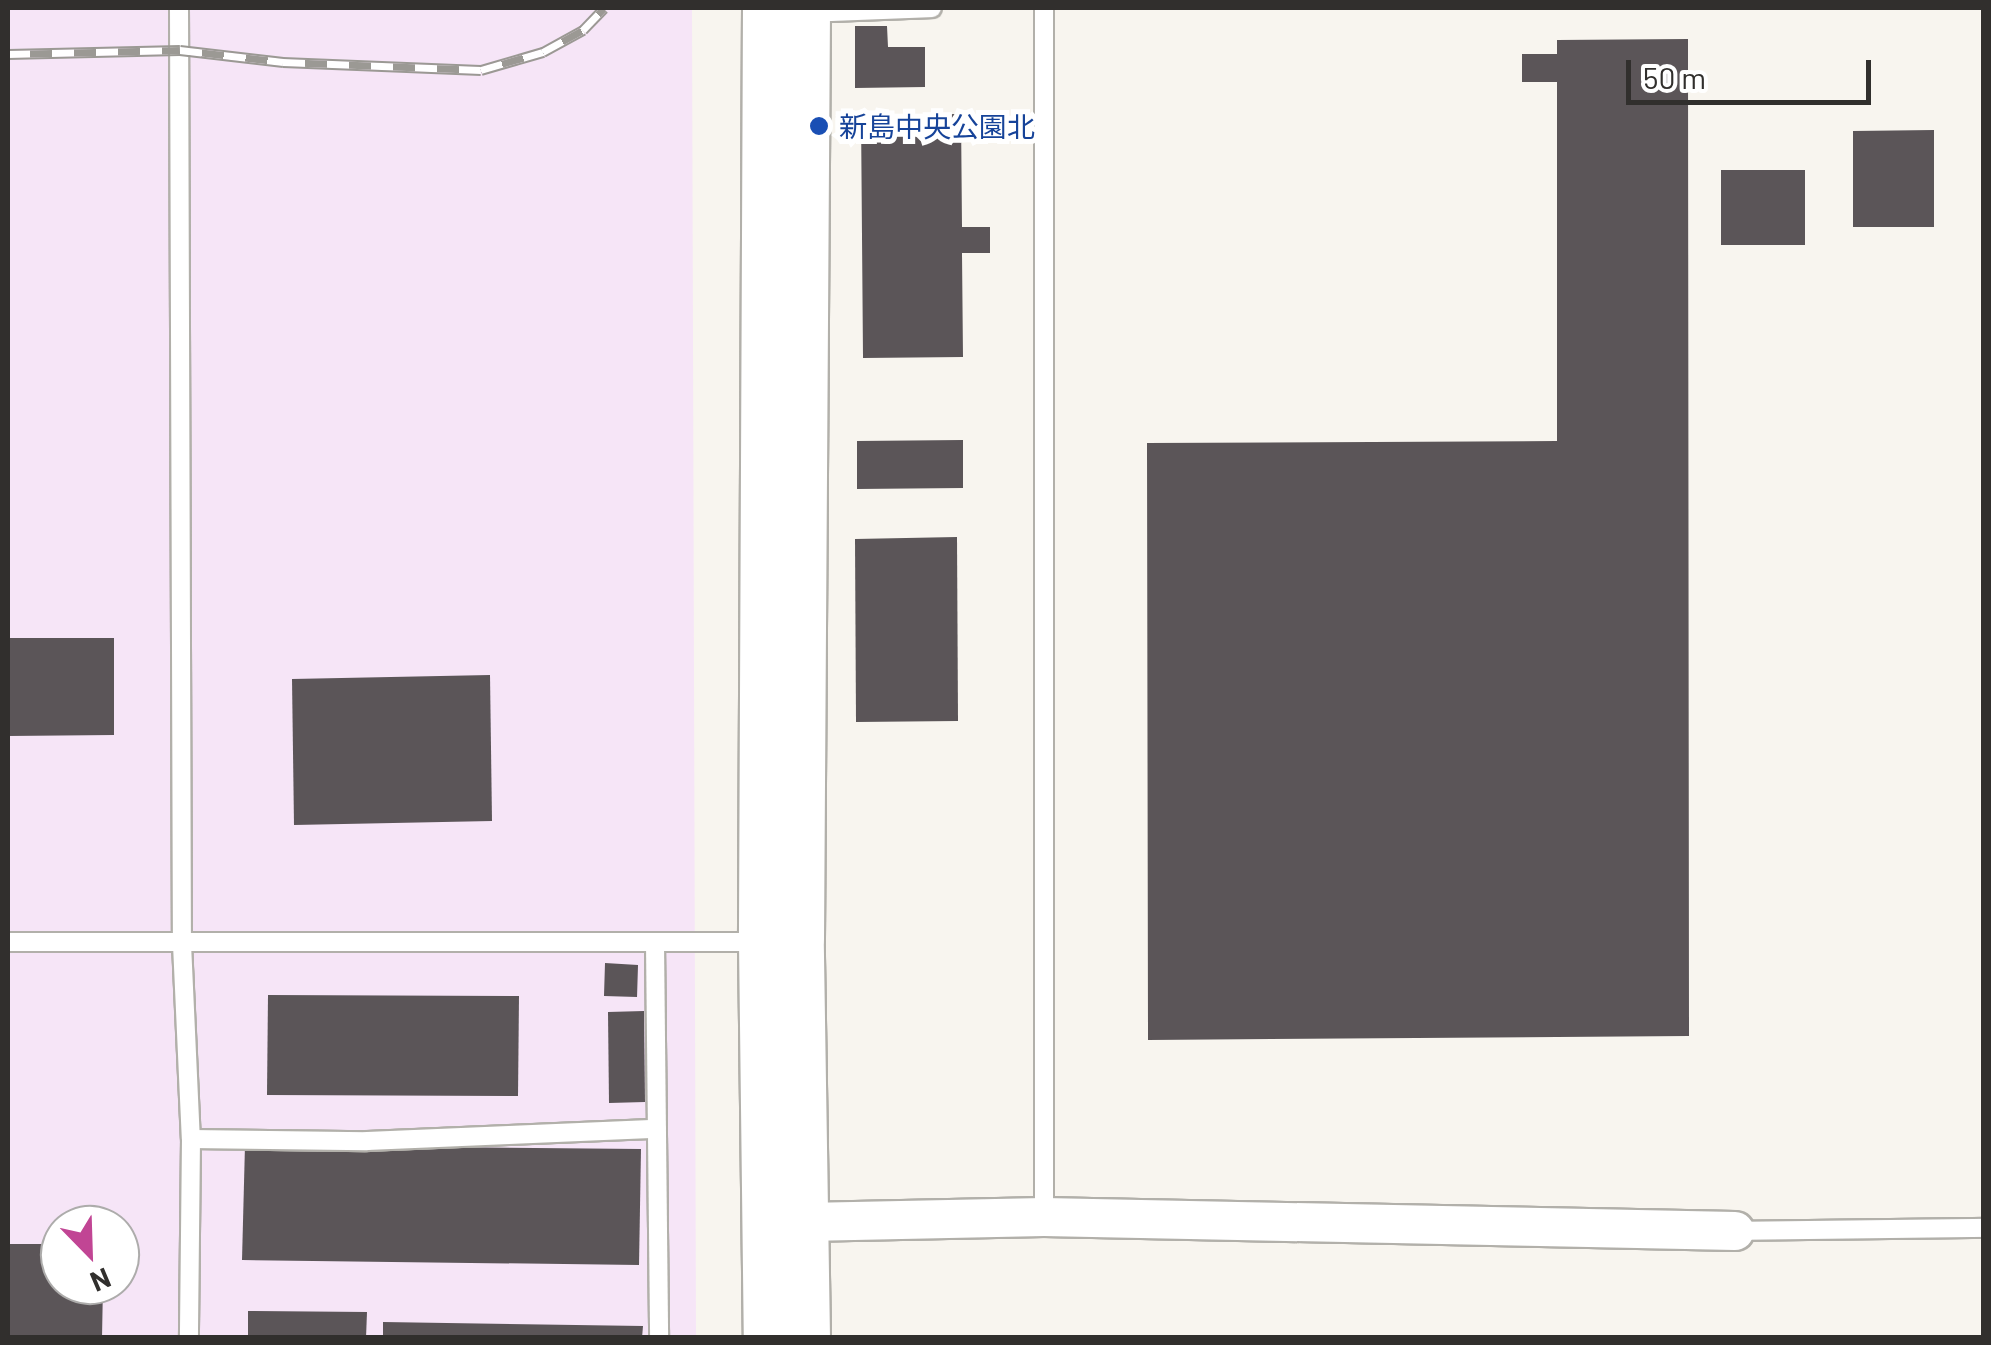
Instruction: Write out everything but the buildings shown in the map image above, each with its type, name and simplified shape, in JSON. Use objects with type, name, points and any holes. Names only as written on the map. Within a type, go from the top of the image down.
[{"type":"street","points":[[766,1338],[781,940],[793,9]]},
{"type":"street","points":[[781,940],[806,1222],[807,1338]]},
{"type":"street","points":[[806,1222],[1044,1217],[1735,1230]]},
{"type":"lane","points":[[179,8],[182,944],[191,1139],[188,1338]]},
{"type":"lane","points":[[793,9],[932,8]]},
{"type":"lane","points":[[1044,8],[1044,1217]]},
{"type":"lane","points":[[8,942],[781,940]]},
{"type":"lane","points":[[656,943],[659,1338]]},
{"type":"lane","points":[[191,1139],[367,1141],[658,1130]]},
{"type":"lane","points":[[1735,1230],[1984,1228]]},
{"type":"shaded area","points":[[8,8],[692,8],[696,1337],[8,1338]]},
{"type":"railway","points":[[8,54],[180,50],[283,62],[481,70],[543,52],[583,30],[604,8]]},
{"type":"place","name":"新島中央公園北","points":[[819,126]]}]
